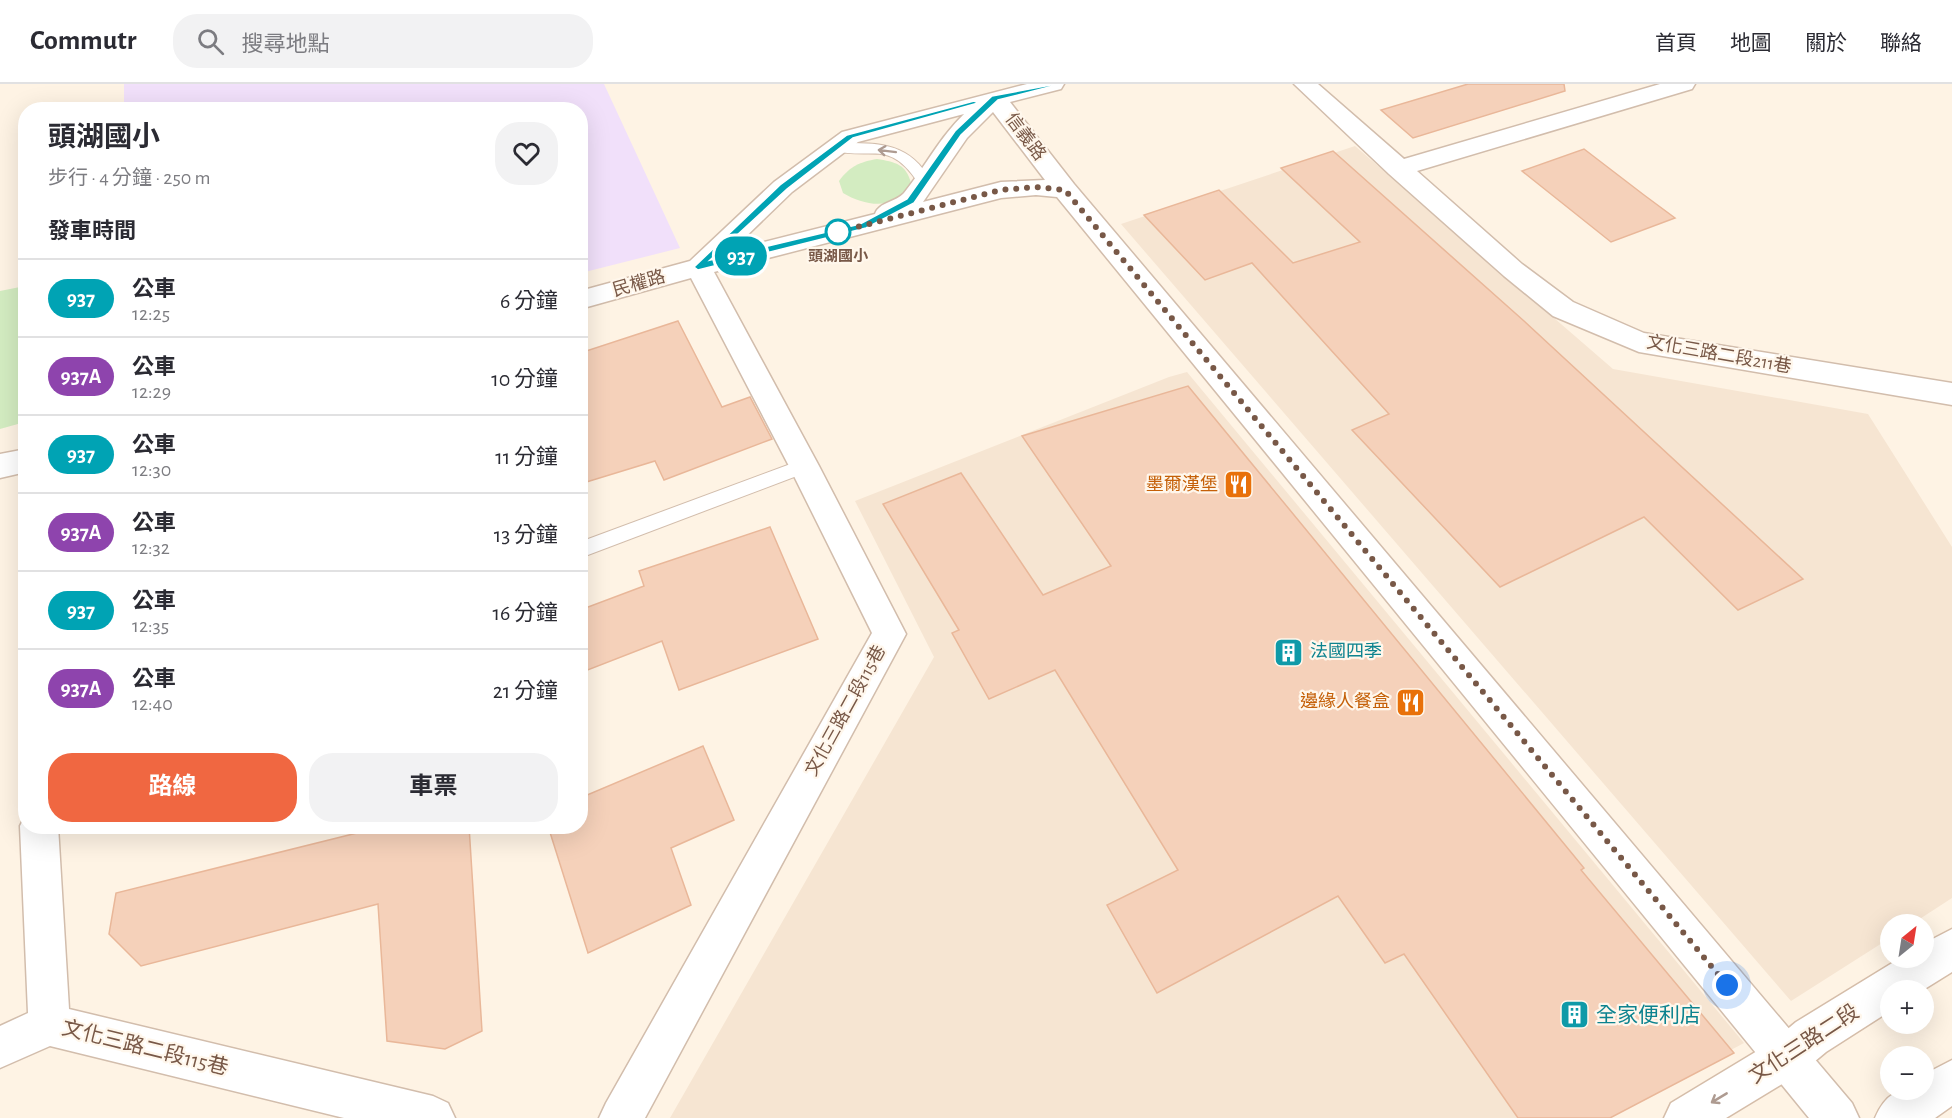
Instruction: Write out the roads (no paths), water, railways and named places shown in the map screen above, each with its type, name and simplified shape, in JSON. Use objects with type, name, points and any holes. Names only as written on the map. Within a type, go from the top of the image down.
[{"type":"street","name":"民權路","points":[[698,267],[783,187],[850,136],[1053,84]]},
{"type":"street","name":"文化三路二段211巷","points":[[1305,84],[1513,270],[1563,309],[1639,342],[1952,393]]},
{"type":"street","points":[[1398,169],[1684,84]]},
{"type":"street","name":"民權路","points":[[862,226],[910,201],[958,133],[995,98]]},
{"type":"street","name":"信義路","points":[[995,98],[1065,190],[1837,1118]]},
{"type":"street","name":"民權路","points":[[588,298],[698,267],[1001,190],[1036,187],[1065,190]]},
{"type":"street","name":"文化三路二段115巷","points":[[621,1118],[889,634],[804,466],[698,267]]},
{"type":"street","points":[[0,466],[18,462]]},
{"type":"street","name":"文化三路二段115巷","points":[[39,834],[49,1025],[433,1118]]},
{"type":"street","name":"文化三路二段","points":[[1686,1118],[1787,1058],[1811,1037],[1952,949]]},
{"type":"street","points":[[0,1047],[49,1025]]},
{"type":"street","points":[[1897,1118],[1952,1081]]},
{"type":"lane","points":[[836,147],[898,152],[918,165],[924,181]]},
{"type":"lane","points":[[588,547],[804,466]]},
{"type":"place","name":"頭湖國小","points":[[838,232]]},
{"type":"place","name":"墨爾漢堡","points":[[1239,485]]},
{"type":"place","name":"法國四季","points":[[1289,652]]},
{"type":"place","name":"邊緣人餐盒","points":[[1411,702]]},
{"type":"place","name":"全家便利店","points":[[1575,1015]]}]
